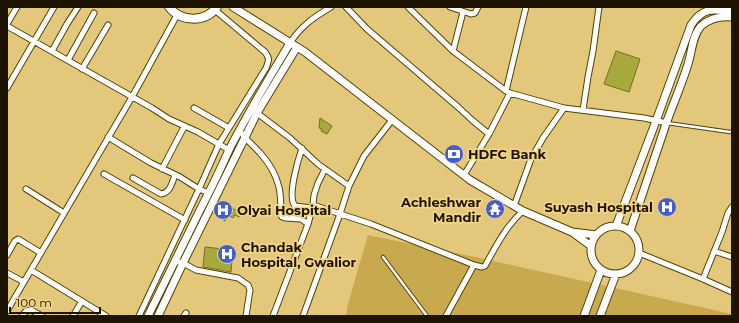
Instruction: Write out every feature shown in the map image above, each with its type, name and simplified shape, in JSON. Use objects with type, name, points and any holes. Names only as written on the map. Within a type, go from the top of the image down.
[{"type":"main road","points":[[169,7],[177,15],[197,19],[206,16],[216,9]]},
{"type":"main road","points":[[234,7],[305,52],[470,180],[523,211],[572,232],[591,246]]},
{"type":"main road","points":[[616,226],[691,25],[706,9],[732,12]]},
{"type":"main road","points":[[630,231],[666,123],[688,63],[695,37],[700,27],[708,20],[719,17],[732,17]]},
{"type":"main road","points":[[158,316],[257,113],[294,45]]},
{"type":"main road","points":[[148,316],[229,150],[251,109],[294,45]]},
{"type":"main road","points":[[608,226],[616,226],[624,227],[636,237],[639,253],[636,261],[631,267],[624,272],[616,274],[601,270],[595,264],[592,257],[591,246],[596,235],[602,230],[608,226]]},
{"type":"main road","points":[[572,232],[596,235]]},
{"type":"main road","points":[[584,316],[601,270]]},
{"type":"main road","points":[[600,316],[616,274]]},
{"type":"street","points":[[17,7],[7,25],[169,119],[198,132],[229,150]]},
{"type":"street","points":[[7,88],[54,7]]},
{"type":"street","points":[[52,51],[78,7]]},
{"type":"street","points":[[294,45],[296,34],[306,23],[331,7]]},
{"type":"street","points":[[346,7],[367,29],[489,134]]},
{"type":"street","points":[[408,7],[453,51],[508,92],[564,108],[644,118],[666,123]]},
{"type":"street","points":[[450,7],[471,14],[475,13],[478,7]]},
{"type":"street","points":[[464,175],[489,134],[508,92],[526,7]]},
{"type":"street","points":[[583,110],[599,7]]},
{"type":"street","points":[[139,316],[220,144],[269,61],[265,52],[216,9]]},
{"type":"street","points":[[706,9],[708,20]]},
{"type":"street","points":[[68,60],[94,12]]},
{"type":"street","points":[[453,51],[463,12]]},
{"type":"street","points":[[7,312],[132,97],[177,15]]},
{"type":"street","points":[[82,69],[108,25]]},
{"type":"street","points":[[194,108],[229,128]]},
{"type":"street","points":[[514,206],[531,159],[543,138],[564,108]]},
{"type":"street","points":[[257,113],[302,148],[308,156],[325,170],[349,186]]},
{"type":"street","points":[[303,316],[349,186],[364,156],[392,120]]},
{"type":"street","points":[[162,169],[184,127]]},
{"type":"street","points":[[240,131],[271,167],[279,186],[282,217],[301,219],[308,224]]},
{"type":"street","points":[[108,137],[151,163],[209,193]]},
{"type":"street","points":[[302,148],[294,174],[293,202],[296,206],[312,206],[371,224],[474,265],[482,267],[485,266],[504,233],[523,211]]},
{"type":"street","points":[[274,316],[308,224],[318,183],[325,170]]},
{"type":"street","points":[[104,174],[185,220]]},
{"type":"street","points":[[133,178],[161,194],[168,192],[175,175]]},
{"type":"street","points":[[26,189],[64,213]]},
{"type":"street","points":[[703,279],[728,213],[732,207]]},
{"type":"street","points":[[7,255],[15,241],[18,239],[41,253]]},
{"type":"street","points":[[714,251],[732,257]]},
{"type":"street","points":[[639,253],[732,292]]},
{"type":"street","points":[[175,261],[183,263],[196,270],[238,278],[248,285],[250,290],[246,316]]},
{"type":"street","points":[[446,316],[474,265]]},
{"type":"street","points":[[31,270],[106,316]]},
{"type":"street","points":[[7,273],[24,282]]},
{"type":"street","points":[[73,316],[82,301]]},
{"type":"street","points":[[22,316],[26,311],[31,310],[42,316]]},
{"type":"lane","points":[[666,123],[731,133]]},
{"type":"lane","points":[[383,257],[427,316]]},
{"type":"shaded area","points":[[368,235],[480,258],[732,314],[732,316],[346,316],[348,304]]},
{"type":"building","points":[[616,51],[640,59],[629,92],[604,84]]},
{"type":"building","points":[[320,118],[332,126],[327,134],[319,128]]},
{"type":"building","points":[[223,203],[241,213],[239,217],[235,215],[233,218],[228,215],[225,221],[216,215]]},
{"type":"building","points":[[205,247],[233,250],[231,272],[203,267]]},
{"type":"place","name":"HDFC Bank","points":[[454,154]]},
{"type":"place","name":"Suyash Hospital","points":[[667,207]]},
{"type":"place","name":"Achleshwar Mandir","points":[[495,209]]},
{"type":"place","name":"Olyai Hospital","points":[[223,210]]},
{"type":"place","name":"Chandak Hospital, Gwalior","points":[[227,254]]}]
